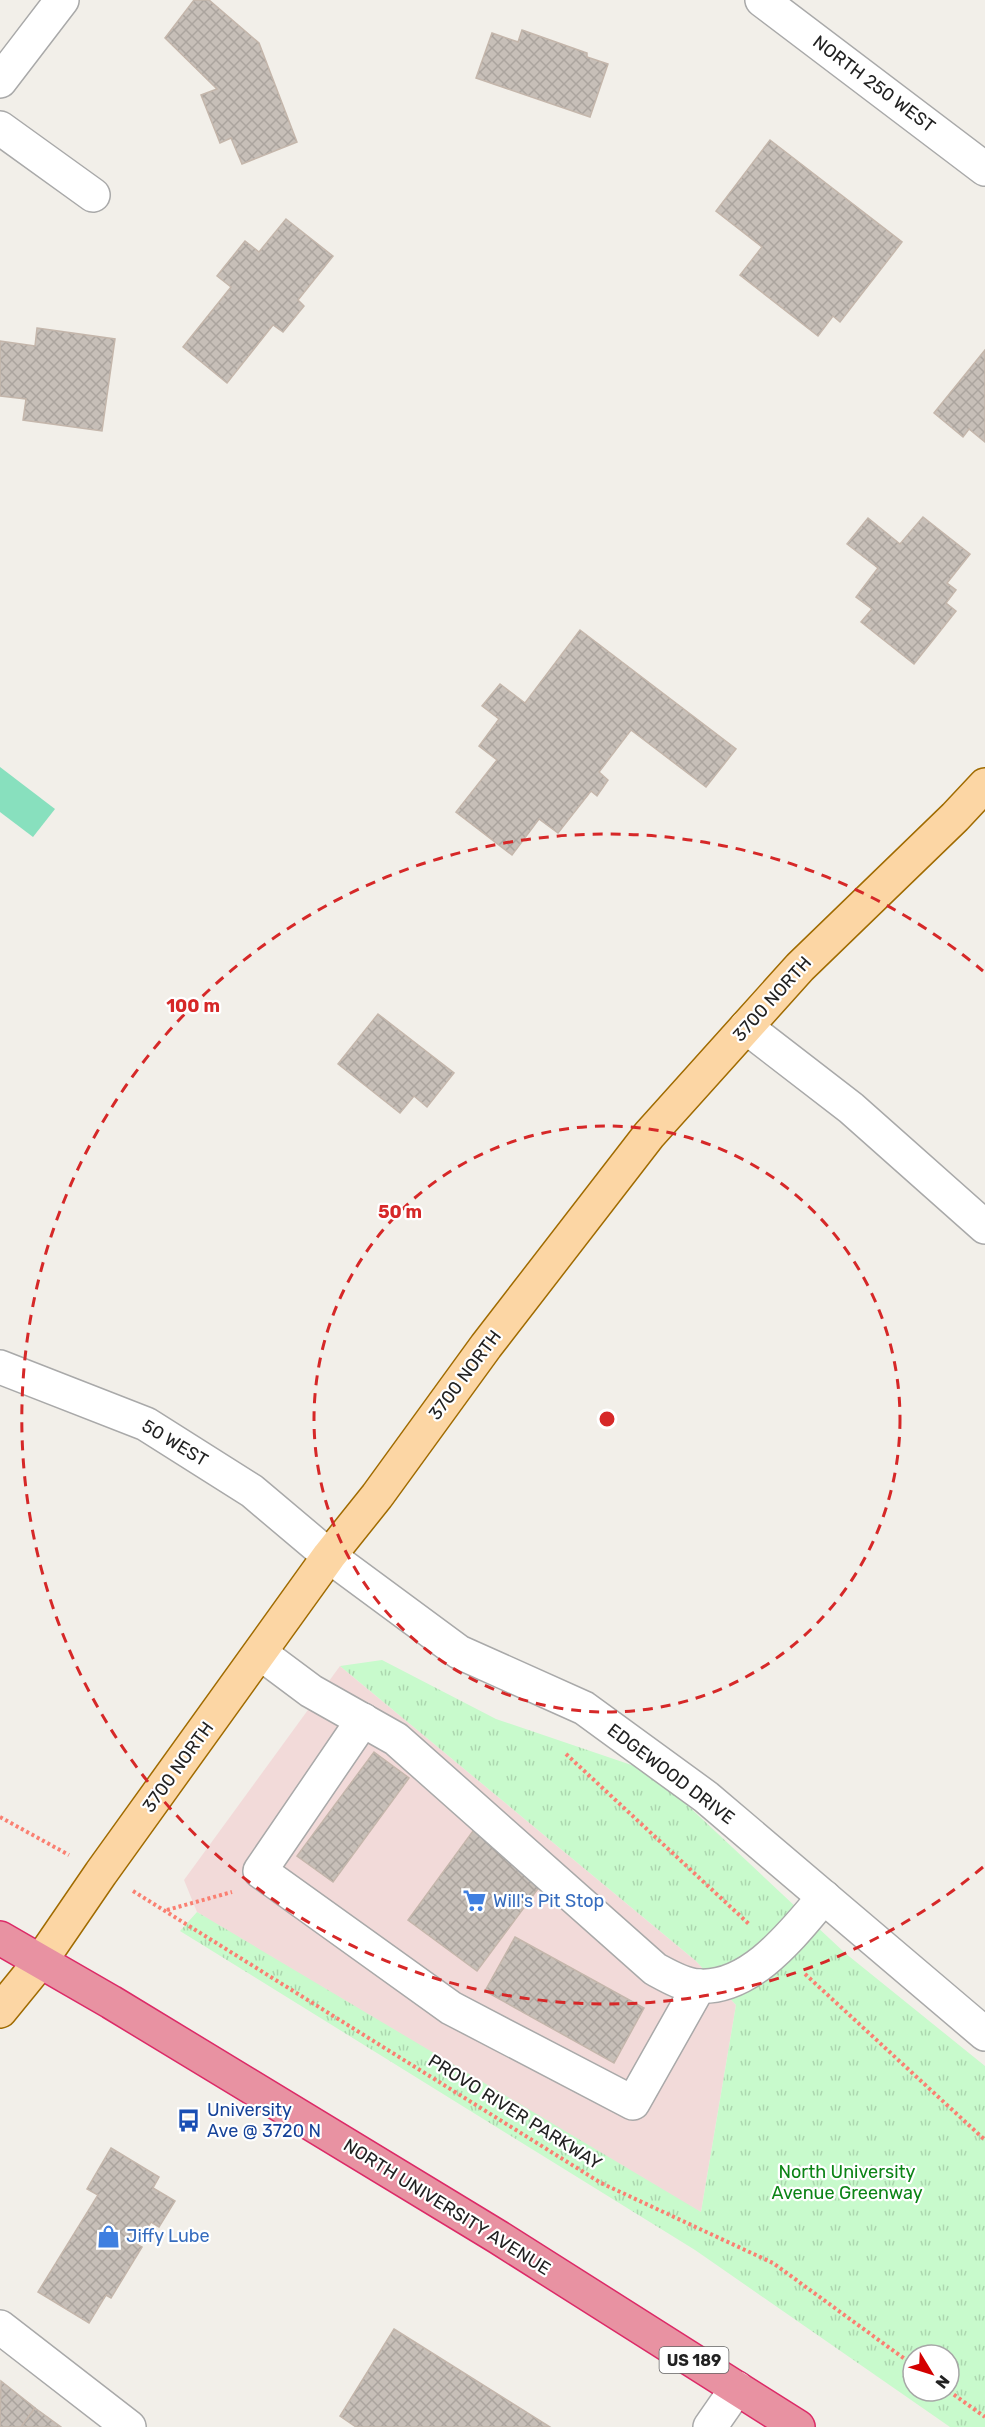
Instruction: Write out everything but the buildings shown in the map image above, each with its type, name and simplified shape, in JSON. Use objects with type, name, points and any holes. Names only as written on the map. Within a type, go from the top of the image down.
[{"type":"highway","name":"NORTH UNIVERSITY AVENUE","points":[[0,1938],[111,2002],[498,2237],[798,2427]]},
{"type":"main road","name":"3700 NORTH","points":[[0,2011],[40,1962],[329,1556],[486,1346],[649,1135],[800,967],[955,817],[985,784]]},
{"type":"street","points":[[0,81],[62,0]]},
{"type":"street","name":"NORTH 250 WEST","points":[[762,0],[985,169]]},
{"type":"street","points":[[0,128],[93,195]]},
{"type":"street","points":[[746,1027],[851,1108],[985,1227]]},
{"type":"street","name":"50 WEST","points":[[0,1367],[146,1424],[252,1491],[329,1556]]},
{"type":"street","name":"EDGEWOOD DRIVE","points":[[329,1556],[459,1652],[584,1708],[706,1797],[985,2034]]},
{"type":"street","points":[[260,1653],[310,1691],[396,1739],[655,1969],[676,1980],[699,1986],[722,1983],[761,1964],[778,1950],[824,1898]]},
{"type":"street","points":[[363,1720],[260,1871],[451,2008],[633,2103],[699,1986]]},
{"type":"street","points":[[0,2327],[129,2427]]},
{"type":"street","points":[[710,2427],[737,2388]]},
{"type":"path","name":"PROVO RIVER PARKWAY","points":[[234,1891],[166,1910],[601,2183],[773,2263],[901,2356]]},
{"type":"path","points":[[961,2400],[985,2417]]},
{"type":"shaded area","points":[[340,1666],[696,1961],[736,2005],[701,2212],[604,2167],[197,1912],[184,1880]]},
{"type":"green space","points":[[0,767],[55,809],[33,837],[0,812]]},
{"type":"green space","name":"North University Avenue Greenway","points":[[382,1660],[496,1719],[652,1772],[845,1953],[985,2066],[985,2427],[950,2427],[915,2403],[961,2403],[961,2343],[901,2343],[901,2393],[695,2250],[180,1931],[197,1912],[701,2212],[736,2005],[696,1961],[340,1666]]},
{"type":"place","name":"Will's Pit Stop","points":[[475,1901]]},
{"type":"place","name":"University Ave @ 3720 N","points":[[189,2120]]},
{"type":"place","name":"Jiffy Lube","points":[[108,2236]]}]
